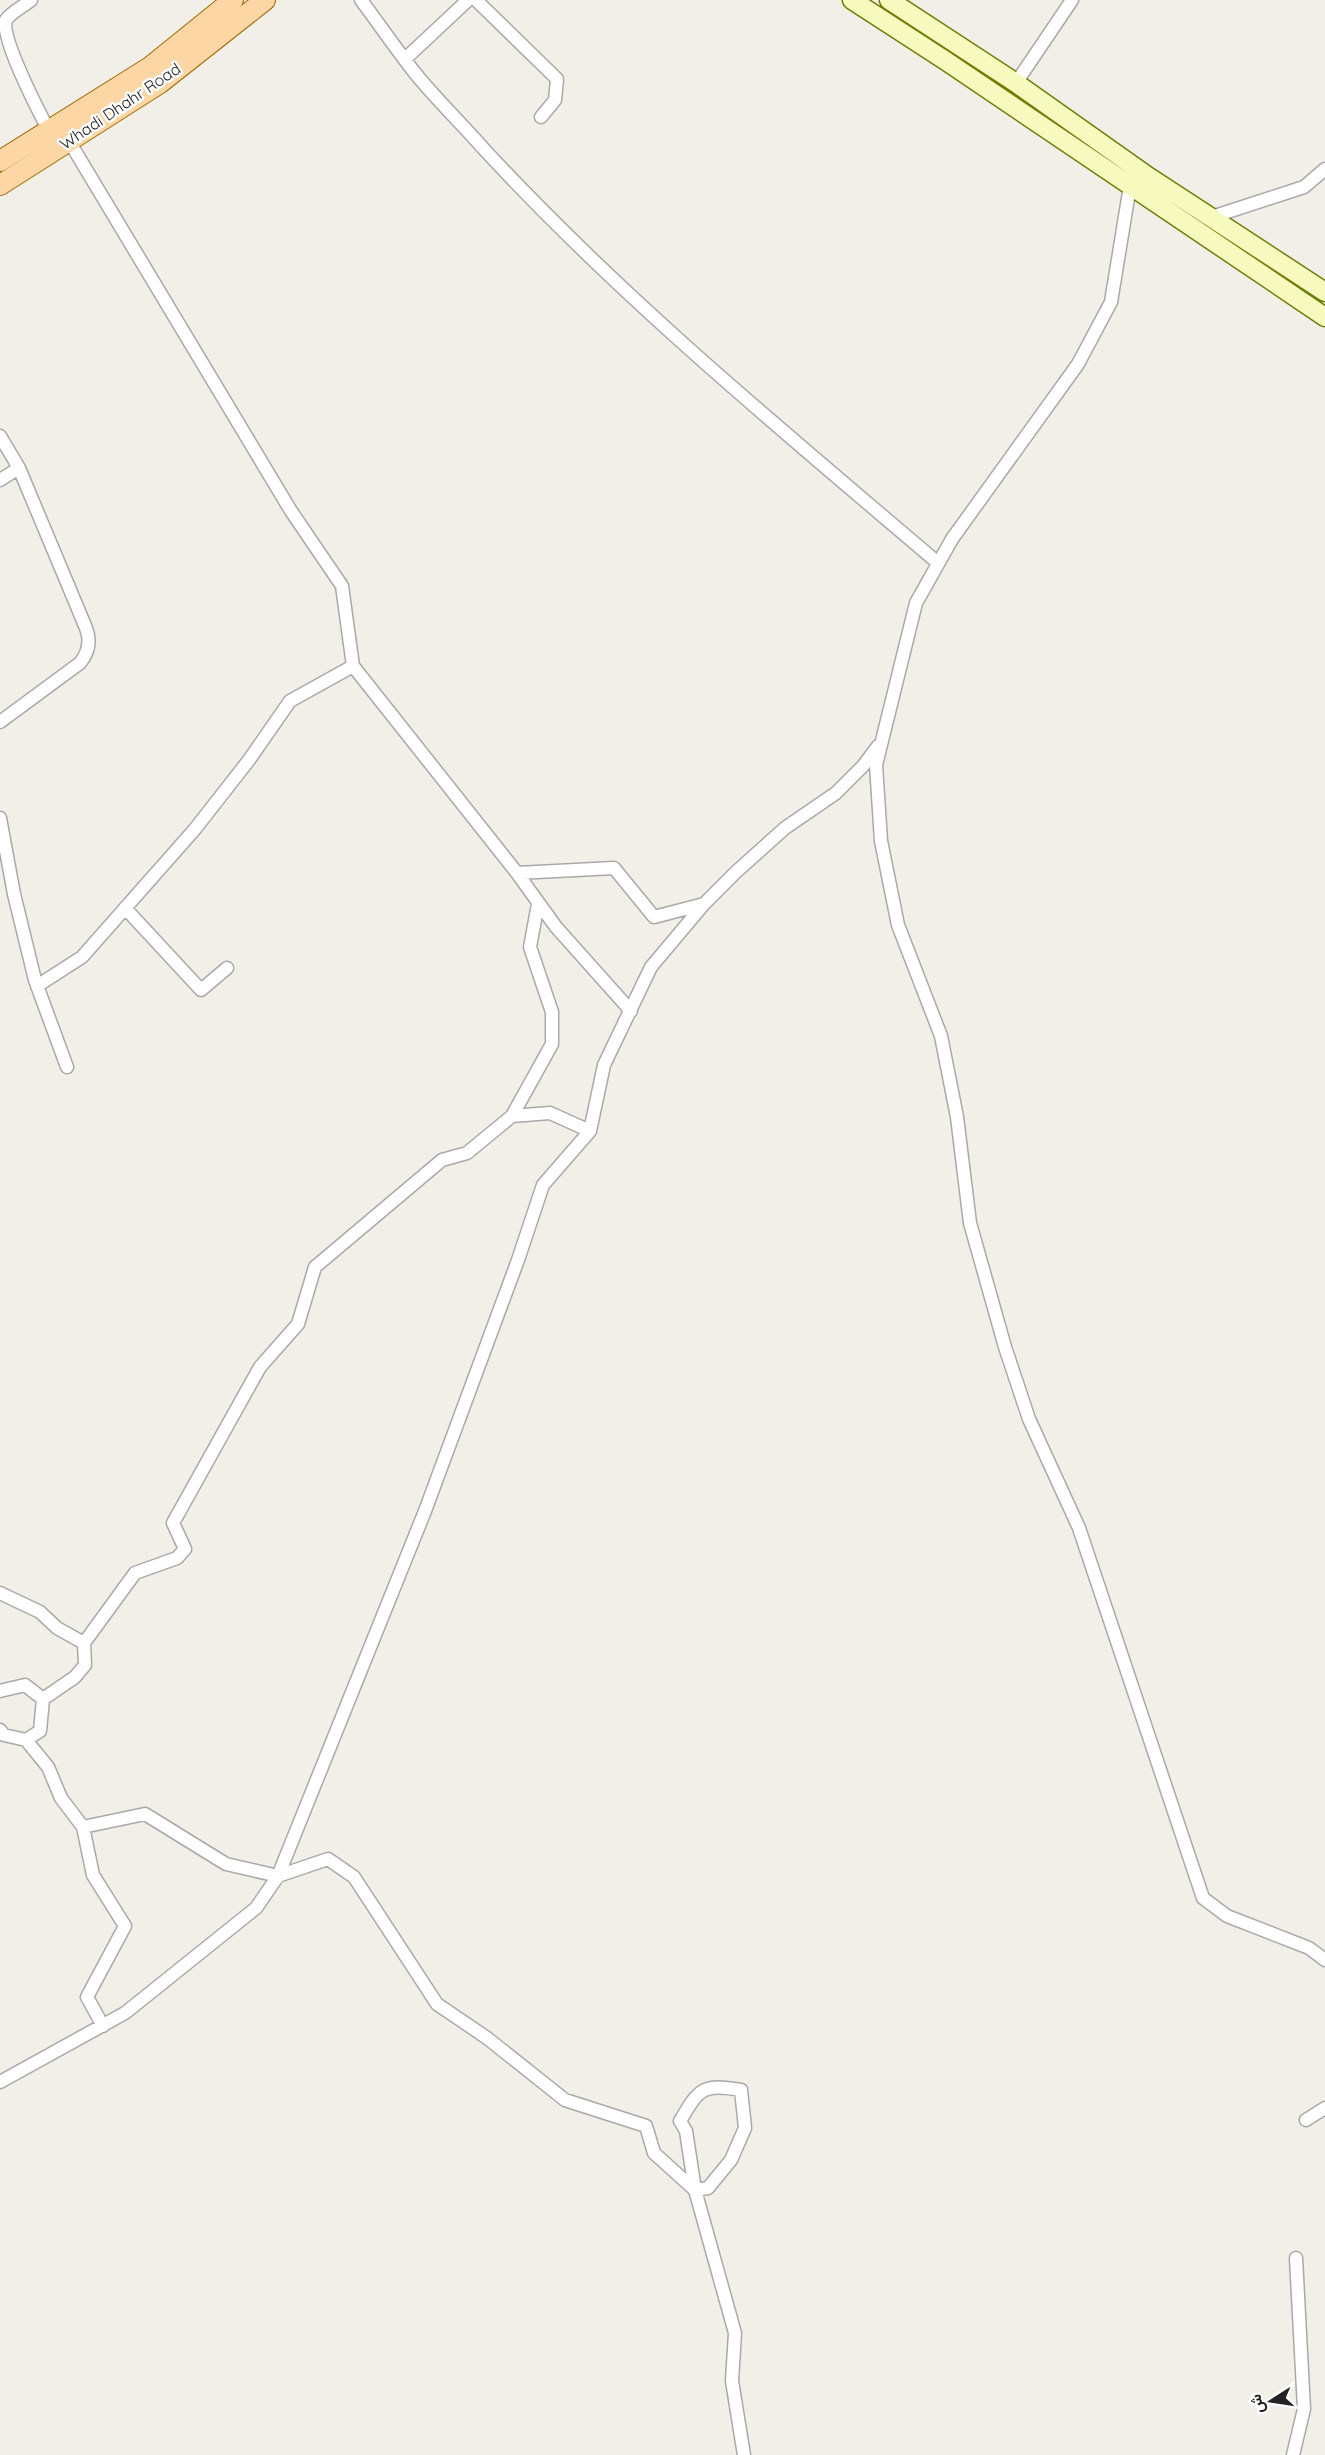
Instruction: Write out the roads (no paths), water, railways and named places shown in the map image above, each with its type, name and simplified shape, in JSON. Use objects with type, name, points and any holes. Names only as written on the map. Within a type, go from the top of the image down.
[{"type":"main road","points":[[0,160],[150,66],[233,0]]},
{"type":"main road","name":"Whadi Dhahr Road","points":[[0,185],[160,83],[265,0]]},
{"type":"main road","points":[[852,0],[1325,316]]},
{"type":"main road","points":[[889,0],[1016,82],[1149,177],[1325,292]]},
{"type":"main road","points":[[946,61],[959,44]]},
{"type":"main road","points":[[1230,253],[1239,235]]},
{"type":"street","points":[[31,0],[6,19],[3,28],[9,51],[49,131]]},
{"type":"street","points":[[361,0],[415,73],[513,180],[582,250],[777,425],[938,563]]},
{"type":"street","points":[[405,59],[468,0]]},
{"type":"street","points":[[476,0],[557,79],[555,100],[541,117]]},
{"type":"street","points":[[1016,82],[1071,0]]},
{"type":"street","points":[[69,141],[291,511],[342,586],[352,666],[517,873],[538,904],[630,1011]]},
{"type":"street","points":[[1212,217],[1304,187],[1325,169]]},
{"type":"street","points":[[1130,186],[1111,302],[1078,364],[952,539],[916,603],[876,765],[880,841],[898,925],[941,1036],[957,1118],[970,1223],[1005,1347],[1026,1408],[1079,1528],[1203,1898],[1227,1916],[1309,1948],[1325,1960]]},
{"type":"street","points":[[0,436],[19,468],[86,628],[89,642],[86,654],[80,663],[0,722]]},
{"type":"street","points":[[0,480],[19,468]]},
{"type":"street","points":[[37,986],[82,957],[195,829],[249,760],[290,701],[352,666]]},
{"type":"street","points":[[0,2082],[126,2013],[256,1908],[278,1876],[425,1510],[518,1260],[543,1185],[590,1131],[604,1065],[651,968],[704,904],[785,828],[836,793],[863,766],[882,740]]},
{"type":"street","points":[[0,818],[14,894],[37,986],[67,1067]]},
{"type":"street","points":[[517,873],[615,868],[654,917],[704,904]]},
{"type":"street","points":[[26,1740],[40,1731],[43,1700],[75,1677],[85,1665],[84,1643],[135,1573],[177,1558],[185,1549],[173,1523],[261,1366],[298,1324],[315,1267],[442,1160],[467,1153],[512,1116],[552,1044],[552,1012],[530,947],[538,904]]},
{"type":"street","points":[[125,908],[201,990],[227,968]]},
{"type":"street","points":[[512,1116],[550,1113],[590,1131]]},
{"type":"street","points":[[0,1593],[40,1612],[57,1628],[84,1643]]},
{"type":"street","points":[[0,1691],[25,1685],[43,1700]]},
{"type":"street","points":[[0,1730],[4,1735],[26,1740],[48,1767],[61,1798],[83,1827],[93,1875],[126,1926],[87,1997],[103,2026]]},
{"type":"street","points":[[83,1827],[145,1814],[225,1864],[278,1876],[328,1859],[354,1877],[437,2004],[487,2038],[565,2100],[646,2126],[654,2153],[695,2190]]},
{"type":"street","points":[[695,2190],[708,2188],[732,2160],[745,2128],[741,2090],[717,2085],[696,2095],[680,2121],[686,2131],[695,2190],[735,2333],[732,2381],[744,2455]]},
{"type":"street","points":[[1306,2120],[1325,2108]]},
{"type":"street","points":[[1293,2455],[1304,2409],[1296,2258]]}]
